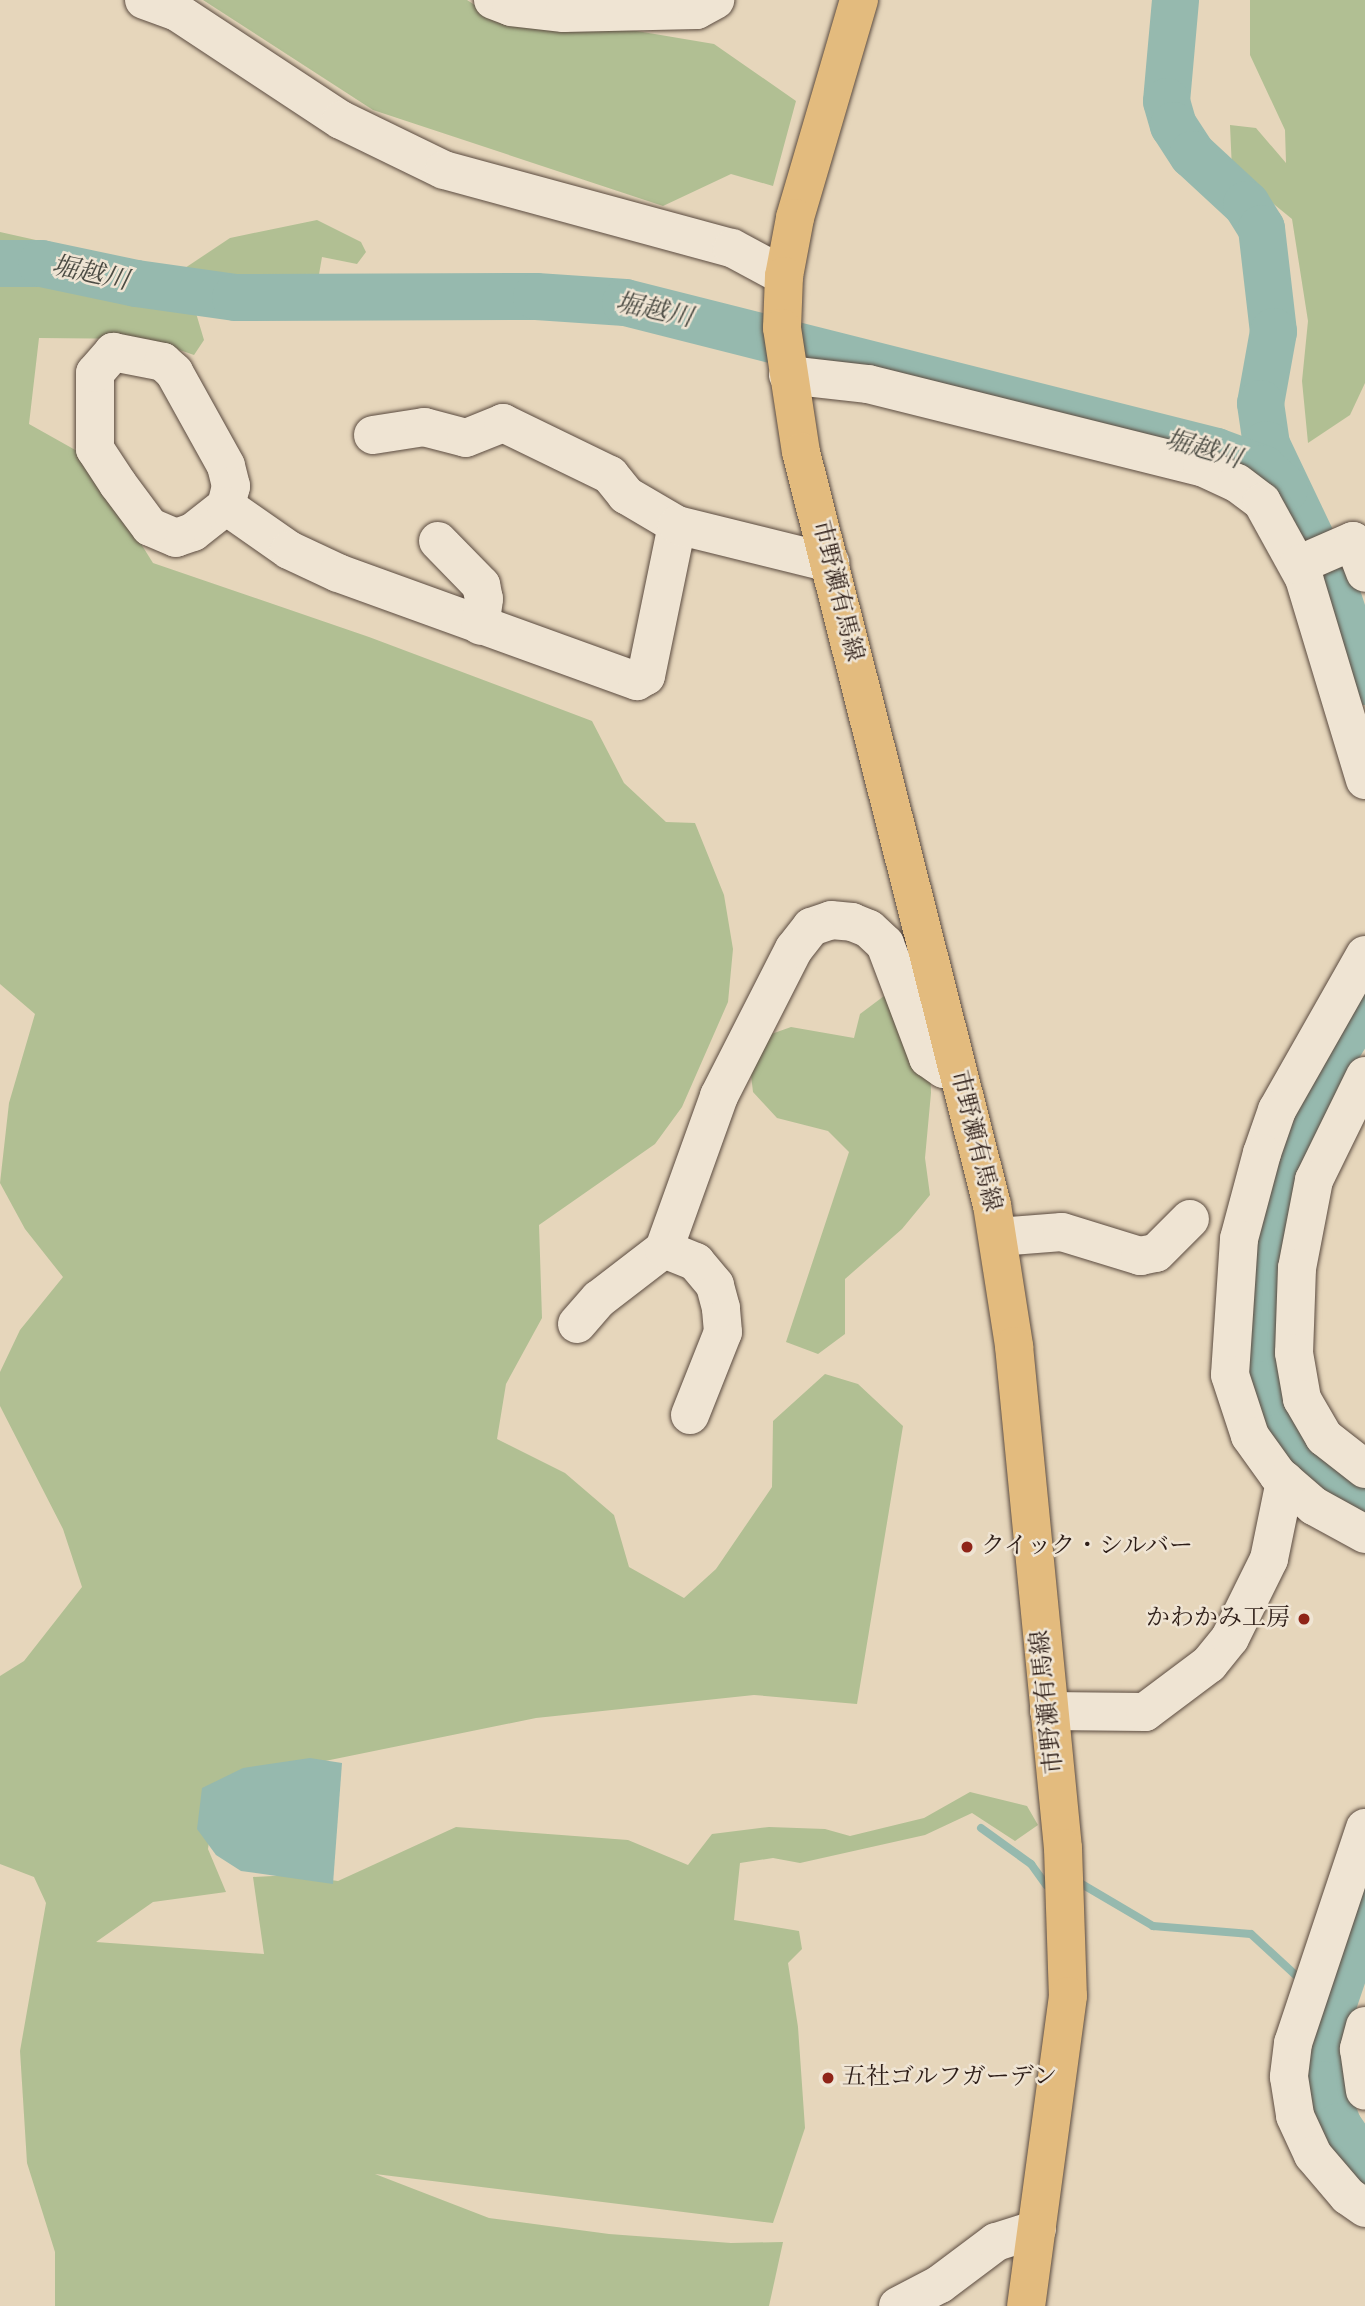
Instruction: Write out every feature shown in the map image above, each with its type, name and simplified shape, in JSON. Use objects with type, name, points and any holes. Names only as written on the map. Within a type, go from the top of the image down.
[{"type":"main road","name":"市野瀬有馬線","points":[[859,0],[795,218],[784,276],[785,352],[801,452],[998,1237],[1014,1346],[1063,1848],[1068,1996],[1026,2306]]},
{"type":"street","points":[[144,0],[177,12],[341,120],[444,170],[732,248],[784,276]]},
{"type":"street","points":[[506,3],[564,12],[697,10],[715,0]]},
{"type":"street","points":[[113,352],[163,362],[174,372],[226,466],[230,486],[226,506],[193,532],[176,538],[150,527],[118,484],[95,449],[95,373],[113,352]]},
{"type":"street","points":[[785,352],[868,384],[1202,467],[1237,483],[1262,502],[1301,563],[1365,780]]},
{"type":"street","points":[[373,435],[424,428],[466,438],[503,423],[601,470],[626,495],[677,525],[830,563]]},
{"type":"street","points":[[226,506],[313,562],[480,626],[637,681],[646,676],[677,525]]},
{"type":"street","points":[[438,541],[481,585],[484,599],[480,626]]},
{"type":"street","points":[[1301,563],[1352,560]]},
{"type":"street","points":[[577,1324],[599,1299],[664,1249],[719,1096],[793,949],[811,927],[831,920],[852,922],[869,929],[885,944],[928,1058],[944,1069],[956,1063]]},
{"type":"street","points":[[1365,955],[1276,1110],[1244,1239],[1230,1375],[1250,1436],[1285,1481],[1314,1506],[1365,1534]]},
{"type":"street","points":[[1364,1078],[1314,1180],[1295,1245],[1294,1353],[1302,1399],[1324,1437],[1365,1469]]},
{"type":"street","points":[[998,1237],[1062,1232],[1140,1256],[1156,1253],[1190,1219]]},
{"type":"street","points":[[1244,1239],[1295,1245]]},
{"type":"street","points":[[664,1249],[696,1262],[715,1285],[721,1308],[723,1332],[690,1415]]},
{"type":"street","points":[[1049,1711],[1145,1712],[1209,1664],[1230,1638],[1269,1559],[1285,1481]]},
{"type":"street","points":[[1365,1828],[1293,2043],[1289,2077],[1295,2116],[1313,2155],[1348,2196],[1365,2208]]},
{"type":"street","points":[[1365,2026],[1359,2049],[1365,2091]]},
{"type":"street","points":[[898,2306],[940,2284],[996,2242],[1037,2229]]},
{"type":"green space","points":[[203,0],[467,0],[498,20],[619,28],[714,44],[796,101],[773,186],[731,174],[663,206],[373,110]]},
{"type":"green space","points":[[1250,0],[1365,0],[1365,383],[1350,415],[1308,443],[1302,381],[1308,321],[1292,219],[1232,170],[1230,125],[1256,128],[1286,163],[1285,130],[1250,55]]},
{"type":"green space","points":[[317,220],[361,242],[366,252],[357,264],[322,257],[317,286],[193,303],[204,340],[194,355],[148,339],[39,338],[29,424],[86,456],[153,563],[369,637],[592,721],[624,783],[666,822],[695,823],[724,895],[733,949],[728,1002],[682,1107],[655,1144],[539,1225],[542,1318],[506,1384],[497,1439],[565,1473],[614,1515],[629,1567],[684,1598],[716,1569],[772,1487],[773,1421],[825,1374],[858,1384],[903,1426],[857,1704],[754,1695],[536,1718],[217,1783],[208,1849],[226,1892],[153,1902],[96,1942],[264,1954],[253,1877],[292,1875],[338,1881],[456,1827],[628,1840],[688,1865],[712,1834],[769,1827],[825,1829],[850,1836],[924,1818],[970,1792],[1027,1806],[1038,1825],[1015,1841],[972,1813],[925,1835],[800,1863],[773,1858],[740,1863],[734,1920],[799,1931],[802,1949],[788,1963],[798,2027],[805,2128],[773,2223],[375,2174],[489,2218],[609,2234],[731,2243],[783,2242],[769,2306],[55,2306],[55,2252],[27,2163],[20,2051],[46,1903],[34,1877],[0,1864],[0,1676],[24,1661],[82,1587],[63,1529],[0,1406],[0,1372],[20,1330],[63,1277],[25,1229],[0,1183],[9,1103],[35,1014],[0,984],[0,232],[179,272],[230,238]]},
{"type":"green space","points":[[892,990],[929,1032],[931,1093],[925,1158],[930,1195],[902,1229],[845,1279],[845,1334],[818,1354],[786,1342],[849,1152],[828,1131],[777,1118],[753,1092],[749,1058],[763,1037],[791,1027],[854,1038],[860,1014]]},
{"type":"water","points":[[310,1758],[342,1763],[333,1884],[241,1871],[216,1855],[197,1829],[202,1788],[243,1768]]},
{"type":"waterway","points":[[1175,0],[1166,101],[1173,125],[1192,154],[1246,204],[1261,228],[1273,331],[1260,403],[1266,444],[1334,587],[1365,681]]},
{"type":"waterway","name":"堀越川","points":[[0,263],[41,263],[136,283],[235,297],[536,296],[625,302],[1216,451],[1262,468],[1284,488]]},
{"type":"waterway","points":[[1365,1002],[1329,1061],[1289,1161],[1253,1290],[1257,1384],[1278,1437],[1312,1477],[1365,1503]]},
{"type":"waterway","points":[[981,1828],[1031,1864],[1046,1885]]},
{"type":"waterway","points":[[1080,1883],[1153,1926],[1251,1934],[1302,1981]]},
{"type":"waterway","points":[[1365,1908],[1328,2017],[1322,2084],[1338,2126],[1365,2165]]},
{"type":"waterway","points":[[1320,2002],[1328,2017]]},
{"type":"place","name":"クイック・シルバー","points":[[967,1547]]},
{"type":"place","name":"かわかみ工房","points":[[1304,1619]]},
{"type":"place","name":"五社ゴルフガーデン","points":[[828,2078]]}]
